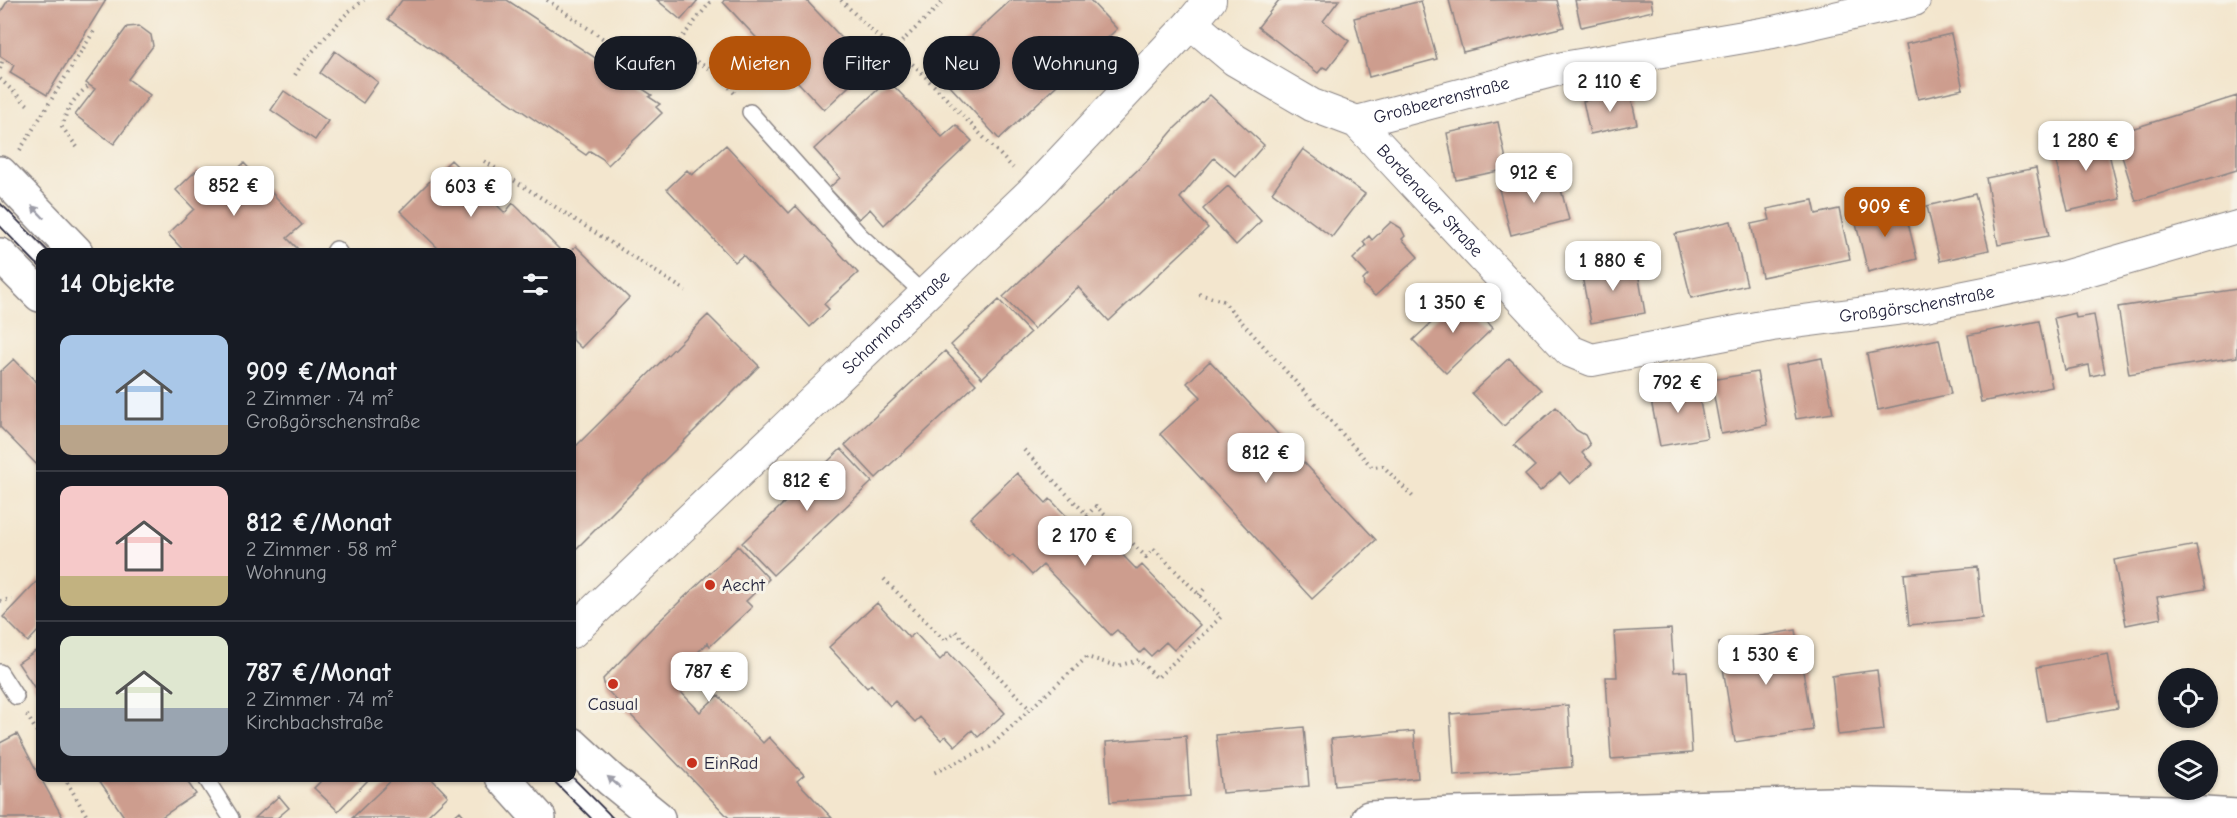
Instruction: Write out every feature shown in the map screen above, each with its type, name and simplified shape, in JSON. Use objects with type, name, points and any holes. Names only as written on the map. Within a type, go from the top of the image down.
[{"type":"main road","points":[[1,173],[72,248]]},
{"type":"main road","points":[[0,255],[36,292]]},
{"type":"main road","points":[[576,748],[610,780],[658,818]]},
{"type":"main road","points":[[507,782],[539,818]]},
{"type":"main road","points":[[1369,818],[1831,804],[2172,812],[2237,816]]},
{"type":"street","name":"Großbeerenstraße","points":[[1357,122],[1563,68],[1773,32],[1826,15],[1914,0]]},
{"type":"street","name":"Bordenauer Straße","points":[[1201,11],[1235,60],[1312,105],[1357,122],[1570,351],[1592,360]]},
{"type":"street","name":"Scharnhorststraße","points":[[576,628],[1034,190],[1201,11]]},
{"type":"street","name":"Großgörschenstraße","points":[[1592,360],[1772,325],[1920,306],[2049,280],[2237,227]]},
{"type":"lane","points":[[750,112],[860,235],[924,294]]},
{"type":"lane","points":[[0,214],[36,252]]},
{"type":"lane","points":[[0,672],[16,697]]},
{"type":"lane","points":[[208,782],[231,818]]},
{"type":"lane","points":[[566,782],[602,818]]},
{"type":"path","points":[[295,75],[304,61],[348,12],[364,0]]},
{"type":"path","points":[[547,0],[599,36]]},
{"type":"path","points":[[683,36],[712,0]]},
{"type":"path","points":[[841,0],[878,36]]},
{"type":"path","points":[[908,36],[945,0]]},
{"type":"path","points":[[1,173],[23,146],[94,31]]},
{"type":"path","points":[[0,69],[3,58]]},
{"type":"path","points":[[697,62],[717,72],[750,112]]},
{"type":"path","points":[[911,63],[1034,190]]},
{"type":"path","points":[[0,79],[29,106]]},
{"type":"path","points":[[77,147],[62,127],[66,109],[77,95],[90,85]]},
{"type":"path","points":[[484,161],[686,291]]},
{"type":"path","points":[[1199,294],[1222,301],[1372,467],[1383,466],[1413,497]]},
{"type":"path","points":[[931,774],[990,747],[1087,657],[1117,666],[1139,660],[1157,678],[1221,617],[1155,549],[1146,557],[1096,506],[1087,515],[1024,450]]},
{"type":"path","points":[[884,579],[945,641],[956,631],[1030,709]]},
{"type":"path","points":[[1199,595],[1207,586]]},
{"type":"path","points":[[0,601],[12,600]]},
{"type":"path","points":[[67,782],[88,818]]},
{"type":"building","points":[[8,0],[106,0],[47,95],[10,73],[14,65],[0,56],[0,13]]},
{"type":"building","points":[[402,0],[507,0],[594,57],[594,90],[644,90],[652,95],[649,97],[660,104],[656,107],[662,113],[608,165],[590,151],[586,155],[388,19]]},
{"type":"building","points":[[657,0],[698,0],[681,20]]},
{"type":"building","points":[[724,0],[806,0],[840,36],[823,36],[823,90],[845,90],[824,110],[805,90],[811,90],[811,36],[755,36],[723,2]]},
{"type":"building","points":[[1011,0],[1090,0],[1117,29],[1109,36],[1012,36],[1012,90],[1052,90],[999,139],[954,90],[1000,90],[1000,36],[972,36]]},
{"type":"building","points":[[1279,0],[1339,0],[1323,21],[1349,41],[1327,69],[1323,67],[1318,73],[1258,27]]},
{"type":"building","points":[[1449,0],[1557,0],[1564,27],[1463,52]]},
{"type":"building","points":[[1575,0],[1651,0],[1653,11],[1581,27]]},
{"type":"building","points":[[1421,1],[1437,59],[1369,77],[1354,18]]},
{"type":"building","points":[[139,26],[151,35],[153,46],[128,79],[150,95],[114,144],[75,115],[95,89],[86,83],[127,27]]},
{"type":"building","points":[[1951,34],[1963,89],[1918,99],[1906,44]]},
{"type":"building","points":[[335,51],[378,82],[363,103],[320,73]]},
{"type":"building","points":[[877,90],[897,90],[942,137],[956,125],[972,141],[884,225],[870,209],[859,219],[829,188],[840,178],[814,149]]},
{"type":"building","points":[[284,91],[328,121],[315,140],[271,110]]},
{"type":"building","points":[[1630,92],[1637,124],[1590,134],[1583,101]]},
{"type":"building","points":[[1210,95],[1264,145],[1236,177],[1214,158],[1180,198],[1208,228],[1109,321],[1078,287],[1034,329],[1003,297],[1146,162],[1175,128]]},
{"type":"building","points":[[2237,96],[2237,170],[2136,201],[2115,134]]},
{"type":"building","points":[[1498,122],[1508,169],[1456,180],[1447,133]]},
{"type":"building","points":[[2104,133],[2120,199],[2068,211],[2052,146]]},
{"type":"building","points":[[726,145],[789,213],[796,206],[858,273],[824,304],[829,309],[810,327],[743,255],[735,262],[667,189],[687,170],[692,175]]},
{"type":"building","points":[[1303,149],[1365,194],[1332,237],[1272,192]]},
{"type":"building","points":[[451,160],[505,213],[513,203],[558,248],[438,248],[400,211]]},
{"type":"building","points":[[244,163],[302,225],[287,238],[297,248],[181,248],[168,234],[194,209],[176,190],[198,169],[217,188]]},
{"type":"building","points":[[2036,168],[2049,236],[1998,245],[1986,178]]},
{"type":"building","points":[[1557,174],[1569,220],[1511,235],[1499,189]]},
{"type":"building","points":[[1228,186],[1261,221],[1236,245],[1203,209]]},
{"type":"building","points":[[1975,194],[1989,250],[1940,261],[1927,206]]},
{"type":"building","points":[[1813,200],[1816,214],[1839,209],[1850,259],[1762,277],[1751,224],[1770,220],[1767,209]]},
{"type":"building","points":[[1903,203],[1917,259],[1868,272],[1854,216]]},
{"type":"building","points":[[1731,221],[1747,285],[1691,298],[1675,234]]},
{"type":"building","points":[[1391,222],[1401,228],[1405,236],[1402,239],[1418,257],[1375,296],[1364,286],[1363,280],[1368,275],[1353,259],[1366,246],[1363,242],[1369,236],[1372,240]]},
{"type":"building","points":[[576,246],[629,298],[581,348],[576,343],[576,248],[574,248]]},
{"type":"building","points":[[1636,261],[1645,313],[1591,323],[1581,271]]},
{"type":"building","points":[[2237,289],[2237,357],[2129,374],[2118,307]]},
{"type":"building","points":[[1461,295],[1493,328],[1446,373],[1413,340]]},
{"type":"building","points":[[999,300],[1030,333],[982,378],[951,345]]},
{"type":"building","points":[[2075,313],[2076,318],[2094,315],[2105,373],[2091,376],[2089,365],[2065,370],[2054,318]]},
{"type":"building","points":[[708,315],[759,366],[576,549],[576,446]]},
{"type":"building","points":[[2039,321],[2052,387],[1981,402],[1968,335]]},
{"type":"building","points":[[1939,339],[1951,394],[1878,410],[1867,354]]},
{"type":"building","points":[[945,351],[976,384],[876,478],[845,445]]},
{"type":"building","points":[[1509,358],[1541,390],[1504,426],[1472,393]]},
{"type":"building","points":[[1822,358],[1833,413],[1796,419],[1786,365]]},
{"type":"building","points":[[14,359],[36,382],[36,464],[0,427],[0,372]]},
{"type":"building","points":[[1210,361],[1376,540],[1312,599],[1160,434],[1201,397],[1187,383]]},
{"type":"building","points":[[1757,372],[1767,425],[1721,434],[1711,380]]},
{"type":"building","points":[[1696,381],[1707,438],[1660,446],[1649,390]]},
{"type":"building","points":[[1556,407],[1576,430],[1585,435],[1590,445],[1582,453],[1592,464],[1570,484],[1560,473],[1540,491],[1525,475],[1535,466],[1514,445]]},
{"type":"building","points":[[841,449],[872,482],[773,575],[742,543]]},
{"type":"building","points":[[1017,473],[1046,503],[1050,499],[1080,530],[1089,520],[1137,570],[1142,565],[1200,625],[1174,650],[1166,642],[1151,656],[1144,649],[1140,653],[1117,630],[1111,635],[1043,565],[1032,575],[1013,555],[1009,558],[970,518]]},
{"type":"building","points":[[2196,545],[2205,589],[2157,597],[2161,618],[2126,625],[2114,560]]},
{"type":"building","points":[[738,546],[769,579],[746,601],[752,607],[710,646],[708,643],[685,664],[696,675],[680,691],[700,712],[718,695],[763,743],[769,737],[804,775],[797,781],[832,818],[729,818],[605,688],[603,679],[652,628]]},
{"type":"building","points":[[1977,567],[1982,618],[1909,625],[1904,574]]},
{"type":"building","points":[[36,582],[36,633],[28,642],[3,617]]},
{"type":"building","points":[[877,603],[909,638],[915,633],[940,660],[948,652],[1005,713],[978,737],[972,730],[955,746],[946,736],[941,740],[920,717],[915,722],[895,701],[890,706],[871,684],[867,688],[829,647]]},
{"type":"building","points":[[1671,629],[1674,672],[1687,671],[1692,753],[1611,759],[1606,677],[1617,677],[1614,632]]},
{"type":"building","points":[[1796,630],[1813,730],[1735,742],[1719,643]]},
{"type":"building","points":[[36,651],[36,690],[18,663]]},
{"type":"building","points":[[2108,654],[2118,708],[2046,721],[2037,667]]},
{"type":"building","points":[[1877,670],[1884,730],[1838,735],[1832,676]]},
{"type":"building","points":[[1568,705],[1572,767],[1454,776],[1450,714]]},
{"type":"building","points":[[1304,727],[1309,786],[1222,793],[1216,735]]},
{"type":"building","points":[[1414,731],[1418,778],[1335,786],[1331,739]]},
{"type":"building","points":[[17,734],[36,770],[36,782],[43,782],[63,818],[0,818],[0,743]]},
{"type":"building","points":[[1186,736],[1190,796],[1110,802],[1106,742]]},
{"type":"building","points":[[100,782],[188,782],[196,794],[160,818],[125,818]]},
{"type":"building","points":[[320,782],[366,782],[338,811],[314,788]]},
{"type":"building","points":[[390,782],[435,782],[448,796],[425,818],[352,818]]},
{"type":"building","points":[[279,796],[289,808],[277,818],[255,818]]},
{"type":"building","points":[[460,811],[466,818],[452,818]]},
{"type":"tram line","points":[[0,203],[45,248]]},
{"type":"tram line","points":[[0,226],[36,263]]},
{"type":"tram line","points":[[576,781],[613,818]]},
{"type":"tram line","points":[[555,782],[591,818]]},
{"type":"place","name":"Aecht","points":[[710,585]]},
{"type":"place","name":"Casual","points":[[613,684]]},
{"type":"place","name":"EinRad","points":[[692,763]]}]
